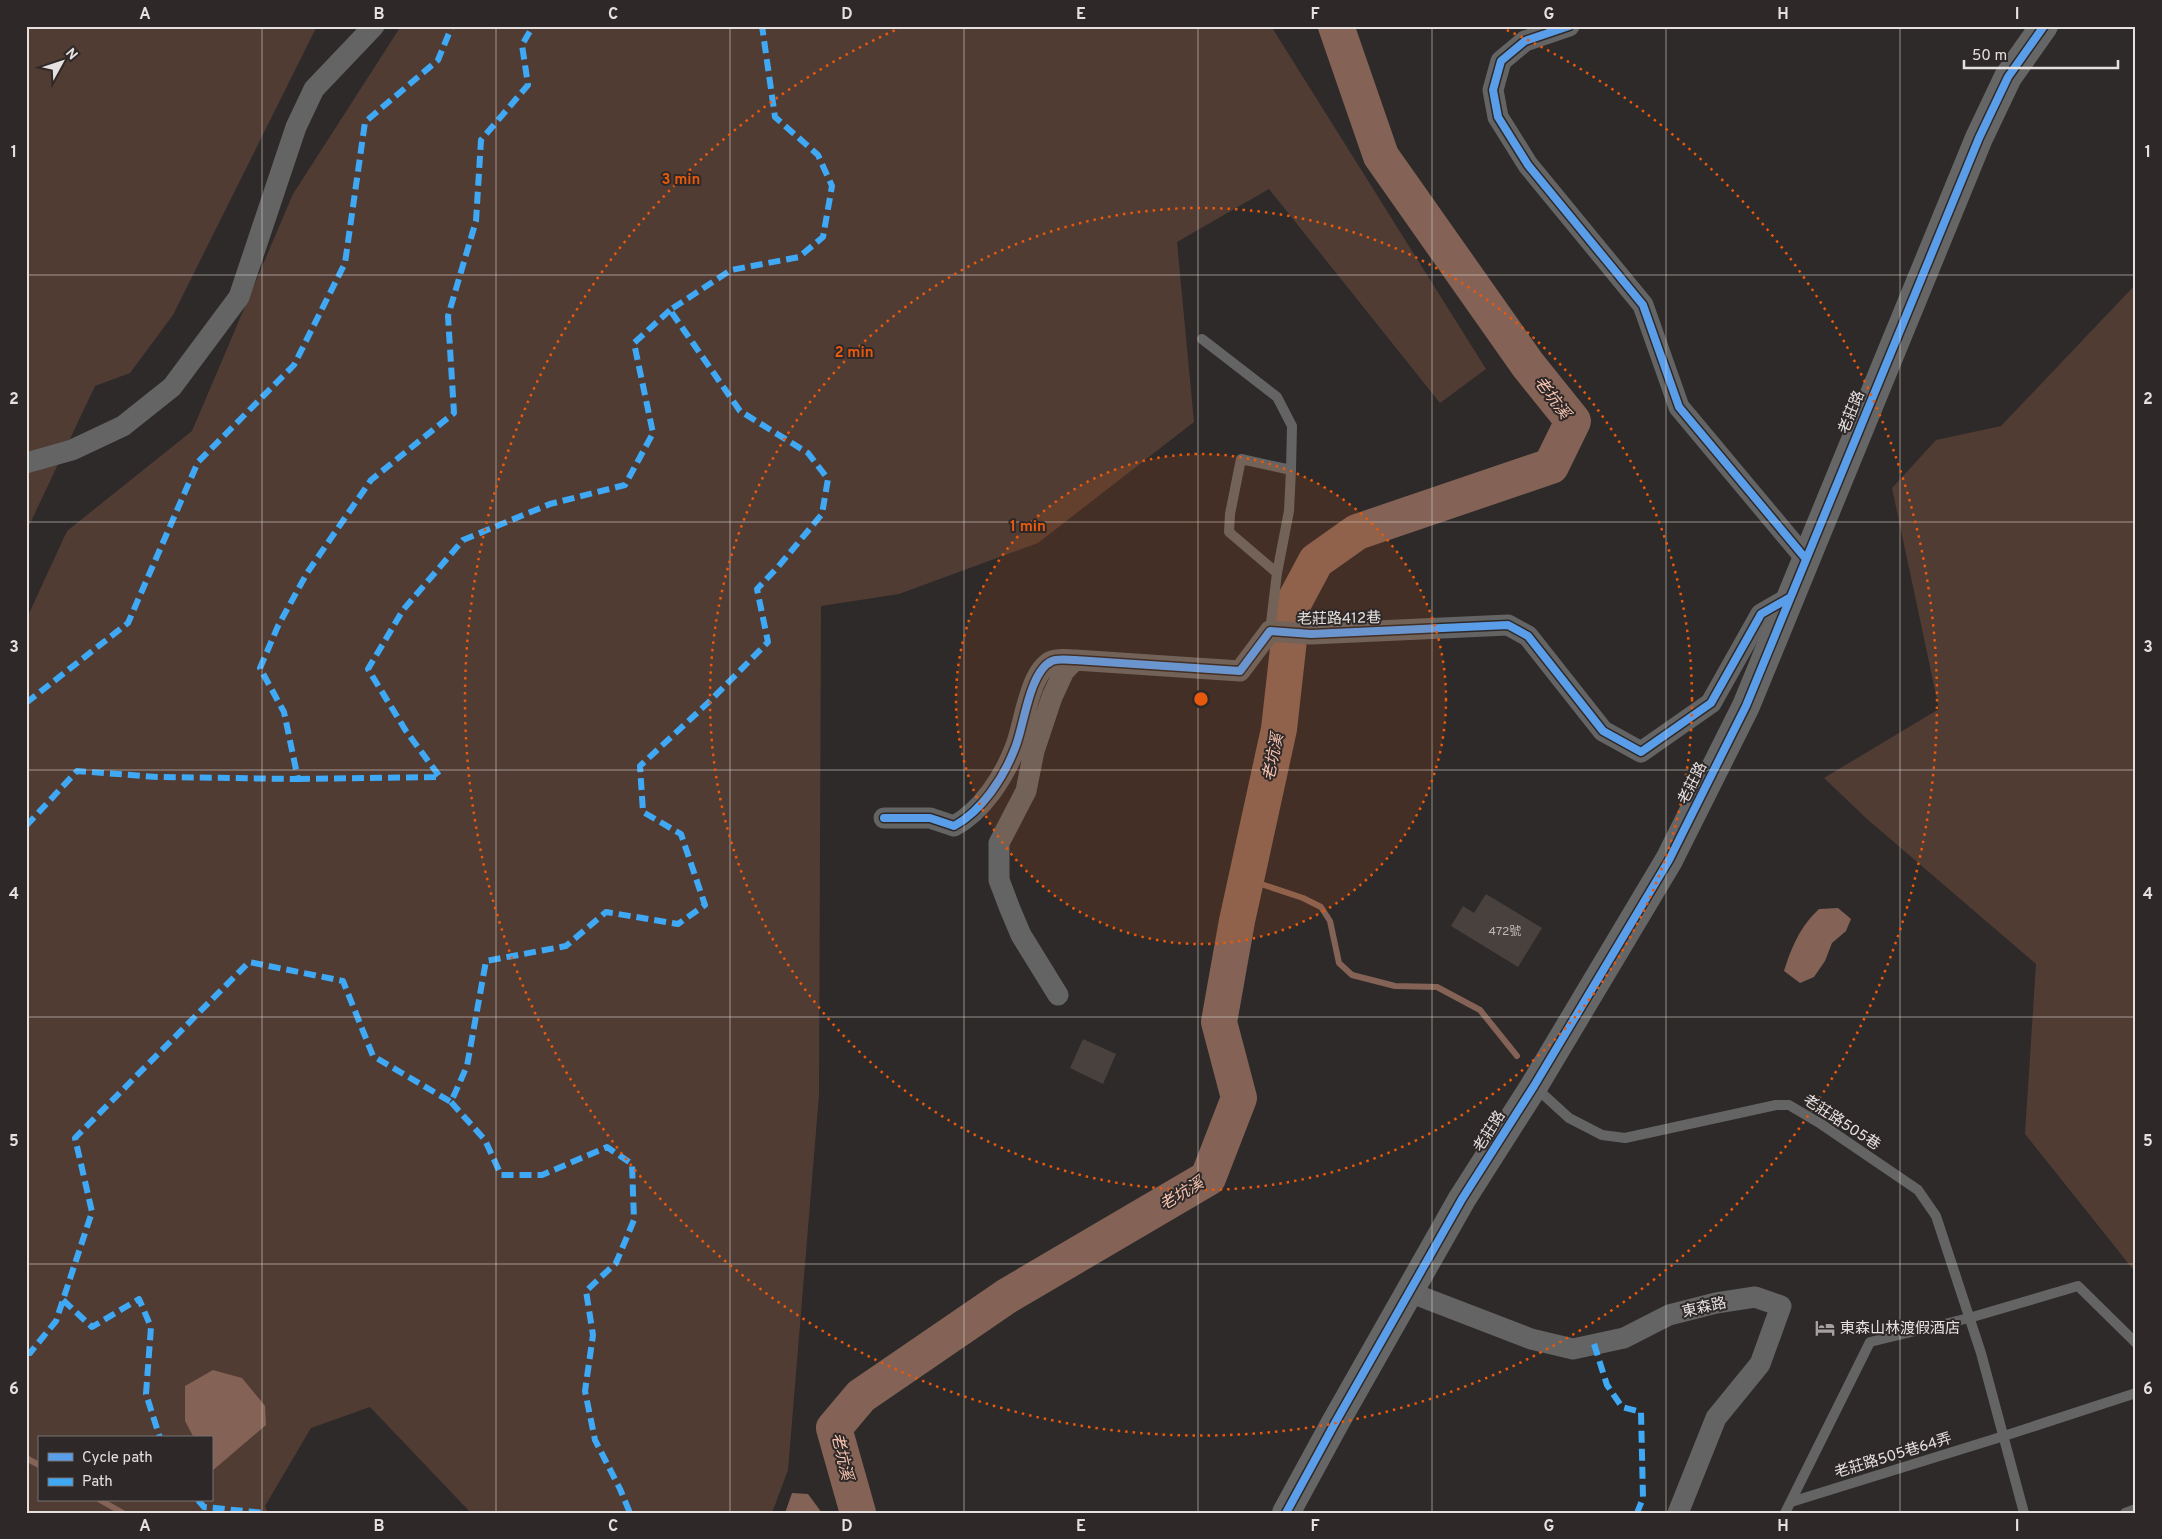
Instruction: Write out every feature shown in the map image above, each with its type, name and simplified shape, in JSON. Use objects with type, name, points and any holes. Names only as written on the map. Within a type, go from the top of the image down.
[{"type":"street","points":[[26,463],[72,450],[123,426],[172,387],[239,297],[296,127],[314,89],[374,26]]},
{"type":"street","points":[[1569,26],[1525,41],[1501,62],[1493,90],[1498,116],[1528,165],[1643,305],[1679,407],[1806,559]]},
{"type":"street","name":"老莊路","points":[[1286,1513],[1462,1199],[1534,1086],[1669,860],[1746,706],[1979,138],[2008,77],[2044,26]]},
{"type":"street","name":"老莊路412巷","points":[[1270,631],[1311,634],[1508,625],[1528,636],[1603,731],[1640,752],[1711,703],[1761,614],[1789,598]]},
{"type":"street","points":[[884,818],[930,818],[954,826],[966,820],[980,806],[1010,762],[1032,690],[1044,667],[1053,660],[1240,671],[1270,631]]},
{"type":"street","points":[[1058,995],[1021,935],[1010,909],[999,880],[998,843],[1026,791],[1034,751],[1052,696],[1064,671],[1075,660]]},
{"type":"street","name":"東森路","points":[[1409,1292],[1531,1339],[1573,1349],[1624,1338],[1669,1316],[1716,1303],[1755,1296],[1781,1306],[1760,1364],[1716,1418],[1678,1513]]},
{"type":"lane","points":[[1202,340],[1277,397],[1292,426],[1289,511],[1277,573],[1270,631]]},
{"type":"lane","points":[[1277,573],[1229,532],[1230,514],[1241,459],[1291,470]]},
{"type":"lane","name":"老莊路505巷","points":[[1534,1086],[1569,1118],[1602,1135],[1625,1138],[1776,1105],[1789,1106],[1822,1124],[1918,1190],[1936,1216],[2004,1436],[2024,1513]]},
{"type":"lane","points":[[1785,1513],[1870,1342],[1969,1318],[2078,1286],[2136,1342]]},
{"type":"lane","name":"老莊路505巷64弄","points":[[1791,1502],[2136,1393]]},
{"type":"lane","points":[[2125,1513],[2136,1510]]},
{"type":"shaded area","points":[[26,26],[317,26],[173,315],[130,373],[95,386],[26,532]]},
{"type":"shaded area","points":[[401,26],[1271,26],[1486,369],[1440,403],[1269,189],[1177,242],[1194,422],[1038,543],[899,594],[821,606],[819,1095],[788,1470],[772,1513],[471,1513],[370,1407],[311,1428],[265,1506],[268,1513],[26,1513],[26,620],[67,531],[192,431],[293,194]]},
{"type":"shaded area","points":[[2136,284],[2136,1273],[2025,1134],[2036,964],[1867,819],[1824,778],[1939,709],[1892,488],[1936,440],[2001,426]]},
{"type":"shaded area","points":[[1838,908],[1851,919],[1846,931],[1832,943],[1825,961],[1814,977],[1800,983],[1784,971],[1797,937],[1819,909]]},
{"type":"shaded area","points":[[213,1370],[242,1378],[265,1406],[266,1425],[212,1471],[212,1436],[193,1436],[185,1421],[185,1386]]},
{"type":"shaded area","points":[[792,1493],[808,1494],[822,1513],[785,1513]]},
{"type":"building","points":[[1486,894],[1542,928],[1518,967],[1451,926],[1463,906],[1474,913]]},
{"type":"building","points":[[1083,1039],[1116,1054],[1103,1084],[1070,1068]]},
{"type":"waterway","name":"老坑溪","points":[[858,1513],[834,1428],[861,1396],[1007,1296],[1208,1178],[1239,1098],[1219,1022],[1237,921],[1279,729],[1293,604],[1316,561],[1357,532],[1551,466],[1573,421],[1528,365],[1381,156],[1336,26]]},
{"type":"waterway","points":[[1246,879],[1303,898],[1321,907],[1330,921],[1339,963],[1352,975],[1395,986],[1437,987],[1480,1010],[1517,1056]]},
{"type":"waterway","points":[[26,1458],[38,1464]]},
{"type":"waterway","points":[[104,1502],[123,1513]]},
{"type":"marked path","points":[[26,703],[128,623],[198,462],[294,365],[345,263],[365,122],[438,60],[452,26]]},
{"type":"marked path","points":[[26,826],[77,771],[157,777],[298,779],[284,712],[260,668],[278,626],[307,573],[371,480],[454,413],[448,316],[476,221],[481,140],[528,85],[522,45],[533,26]]},
{"type":"marked path","points":[[26,1351],[30,1353],[56,1321],[92,1212],[75,1138],[249,962],[343,981],[373,1056],[451,1102],[467,1066],[486,961],[566,946],[606,912],[678,924],[705,905],[681,834],[643,812],[640,766],[712,699],[768,642],[757,589],[822,514],[828,479],[808,453],[740,411],[670,310],[731,270],[799,257],[823,237],[832,186],[818,155],[775,117],[762,26]]},
{"type":"marked path","points":[[298,779],[440,777],[406,731],[368,669],[403,610],[463,540],[550,504],[625,485],[653,433],[634,343],[670,310]]},
{"type":"marked path","points":[[451,1102],[485,1140],[501,1175],[542,1175],[607,1147],[632,1164],[634,1220],[616,1263],[586,1291],[593,1335],[585,1391],[595,1440],[630,1513]]},
{"type":"marked path","points":[[63,1300],[92,1327],[139,1299],[151,1327],[146,1394],[159,1436]]},
{"type":"marked path","points":[[1594,1344],[1607,1385],[1622,1407],[1641,1412],[1643,1498],[1637,1513]]},
{"type":"marked path","points":[[200,1502],[204,1507],[265,1513]]},
{"type":"cycle path","points":[[1569,26],[1525,41],[1501,61],[1493,90],[1498,117],[1528,165],[1643,305],[1679,407],[1806,559]]},
{"type":"cycle path","points":[[1286,1513],[1462,1199],[1534,1086],[1669,860],[1746,706],[1979,138],[2008,77],[2044,26]]},
{"type":"cycle path","points":[[884,818],[930,818],[954,826],[974,812],[991,792],[1005,770],[1018,739],[1033,687],[1044,667],[1052,661],[1067,660],[1240,671],[1270,631],[1311,634],[1508,625],[1528,636],[1603,731],[1641,752],[1711,703],[1761,614],[1789,598]]},
{"type":"place","name":"東森山林渡假酒店","points":[[1825,1328]]}]
